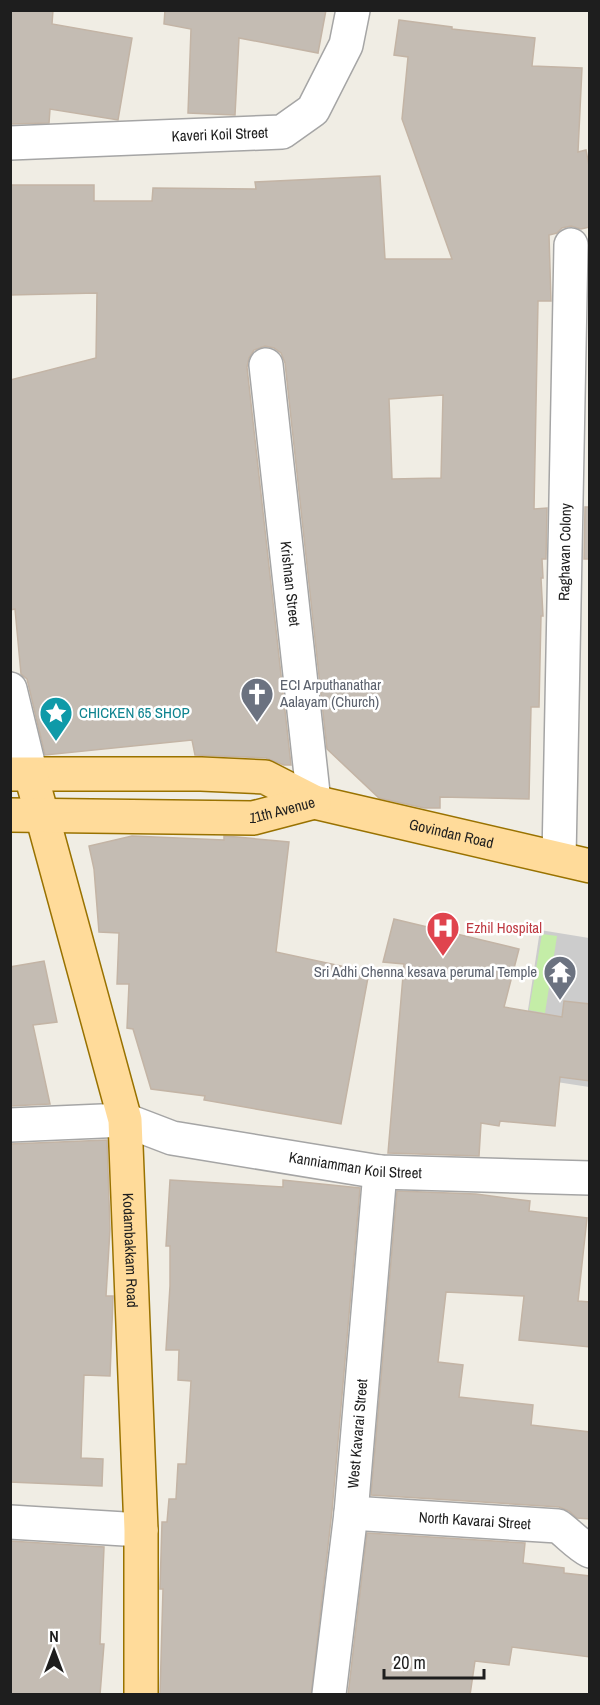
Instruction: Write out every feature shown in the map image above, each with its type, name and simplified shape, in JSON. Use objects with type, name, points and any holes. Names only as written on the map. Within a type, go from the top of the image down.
[{"type":"main road","name":"11th Avenue","points":[[21,775],[201,774],[265,777],[314,802]]},
{"type":"main road","name":"Kodambakkam Road","points":[[21,775],[26,815],[125,1120],[141,1530],[141,1695]]},
{"type":"main road","name":"Govindan Road","points":[[314,802],[574,862]]},
{"type":"main road","name":"11th Avenue","points":[[26,815],[253,818],[314,802]]},
{"type":"street","name":"Kaveri Koil Street","points":[[10,143],[282,132],[313,110],[346,45],[353,10]]},
{"type":"street","name":"Raghavan Colony","points":[[571,245],[574,862]]},
{"type":"street","name":"Krishnan Street","points":[[266,365],[314,802]]},
{"type":"street","points":[[10,689],[21,775]]},
{"type":"street","points":[[10,1125],[125,1120]]},
{"type":"street","name":"Kanniamman Koil Street","points":[[125,1120],[172,1138],[380,1172],[590,1178]]},
{"type":"street","name":"West Kavarai Street","points":[[329,1695],[351,1513],[380,1172]]},
{"type":"street","name":"North Kavarai Street","points":[[351,1513],[558,1526],[569,1533],[576,1543],[590,1551]]},
{"type":"street","points":[[10,1522],[141,1530]]},
{"type":"shaded area","name":"Sri Adhi Chenna kesava perumal Temple","points":[[540,930],[589,938],[589,1087],[518,1076]]},
{"type":"green space","points":[[542,934],[557,936],[545,1013],[529,1010]]},
{"type":"building","points":[[10,10],[53,10],[52,24],[132,38],[118,120],[50,109],[49,123],[10,124]]},
{"type":"building","points":[[165,10],[326,10],[318,53],[239,38],[235,115],[188,113],[191,29],[164,24]]},
{"type":"building","points":[[399,20],[452,27],[452,29],[535,38],[532,66],[582,68],[578,152],[586,150],[590,171],[590,227],[581,229],[571,226],[549,235],[551,301],[538,301],[534,509],[547,508],[546,559],[542,559],[543,578],[541,578],[543,616],[541,616],[539,707],[531,707],[529,799],[440,797],[440,808],[424,808],[379,798],[327,749],[285,363],[281,353],[265,346],[254,350],[247,367],[291,765],[284,765],[266,758],[195,755],[192,740],[45,755],[27,679],[21,674],[15,609],[10,610],[10,380],[96,358],[97,293],[10,295],[10,185],[94,185],[94,201],[152,201],[153,188],[256,189],[255,182],[380,176],[385,259],[452,259],[402,119],[408,57],[394,55]],"holes":[[[443,395],[441,478],[392,479],[389,399]]]},
{"type":"building","points":[[585,507],[590,507],[590,559],[584,559]]},
{"type":"building","points":[[132,836],[224,840],[224,836],[289,842],[276,952],[369,972],[341,1124],[204,1100],[205,1096],[151,1089],[133,1029],[127,1028],[129,984],[117,984],[119,933],[99,932],[94,869],[89,846]]},
{"type":"building","points":[[394,919],[519,949],[504,1007],[562,1017],[564,1001],[590,1004],[590,1081],[560,1077],[555,1126],[500,1121],[499,1126],[481,1123],[479,1156],[388,1153],[404,964],[383,962]]},
{"type":"building","points":[[44,961],[57,1022],[33,1025],[50,1104],[10,1106],[10,967]]},
{"type":"building","points":[[107,1140],[110,1229],[106,1296],[113,1296],[110,1376],[84,1375],[81,1458],[103,1459],[102,1486],[10,1482],[10,1144]]},
{"type":"building","points":[[170,1180],[283,1187],[283,1180],[360,1188],[332,1511],[311,1695],[160,1695],[162,1522],[167,1522],[169,1499],[176,1499],[178,1464],[186,1464],[191,1381],[178,1380],[179,1350],[166,1350],[170,1286],[170,1246],[166,1246]]},
{"type":"building","points":[[397,1191],[476,1194],[530,1201],[529,1211],[587,1218],[578,1301],[590,1302],[590,1347],[519,1340],[524,1296],[446,1292],[438,1362],[463,1365],[459,1397],[533,1405],[531,1425],[590,1432],[590,1519],[577,1518],[569,1511],[559,1507],[371,1495]]},
{"type":"building","points":[[367,1533],[525,1543],[523,1563],[564,1568],[564,1573],[590,1576],[590,1657],[512,1647],[509,1665],[475,1661],[470,1695],[348,1695]]},
{"type":"building","points":[[10,1541],[104,1547],[100,1644],[104,1644],[100,1695],[10,1695]]},
{"type":"place","name":"ECI Arputhanathar Aalayam (Church)","points":[[257,723]]},
{"type":"place","name":"CHICKEN 65 SHOP","points":[[56,742]]},
{"type":"place","name":"Ezhil Hospital","points":[[443,957]]},
{"type":"place","name":"Sri Adhi Chenna kesava perumal Temple","points":[[560,1001]]}]
